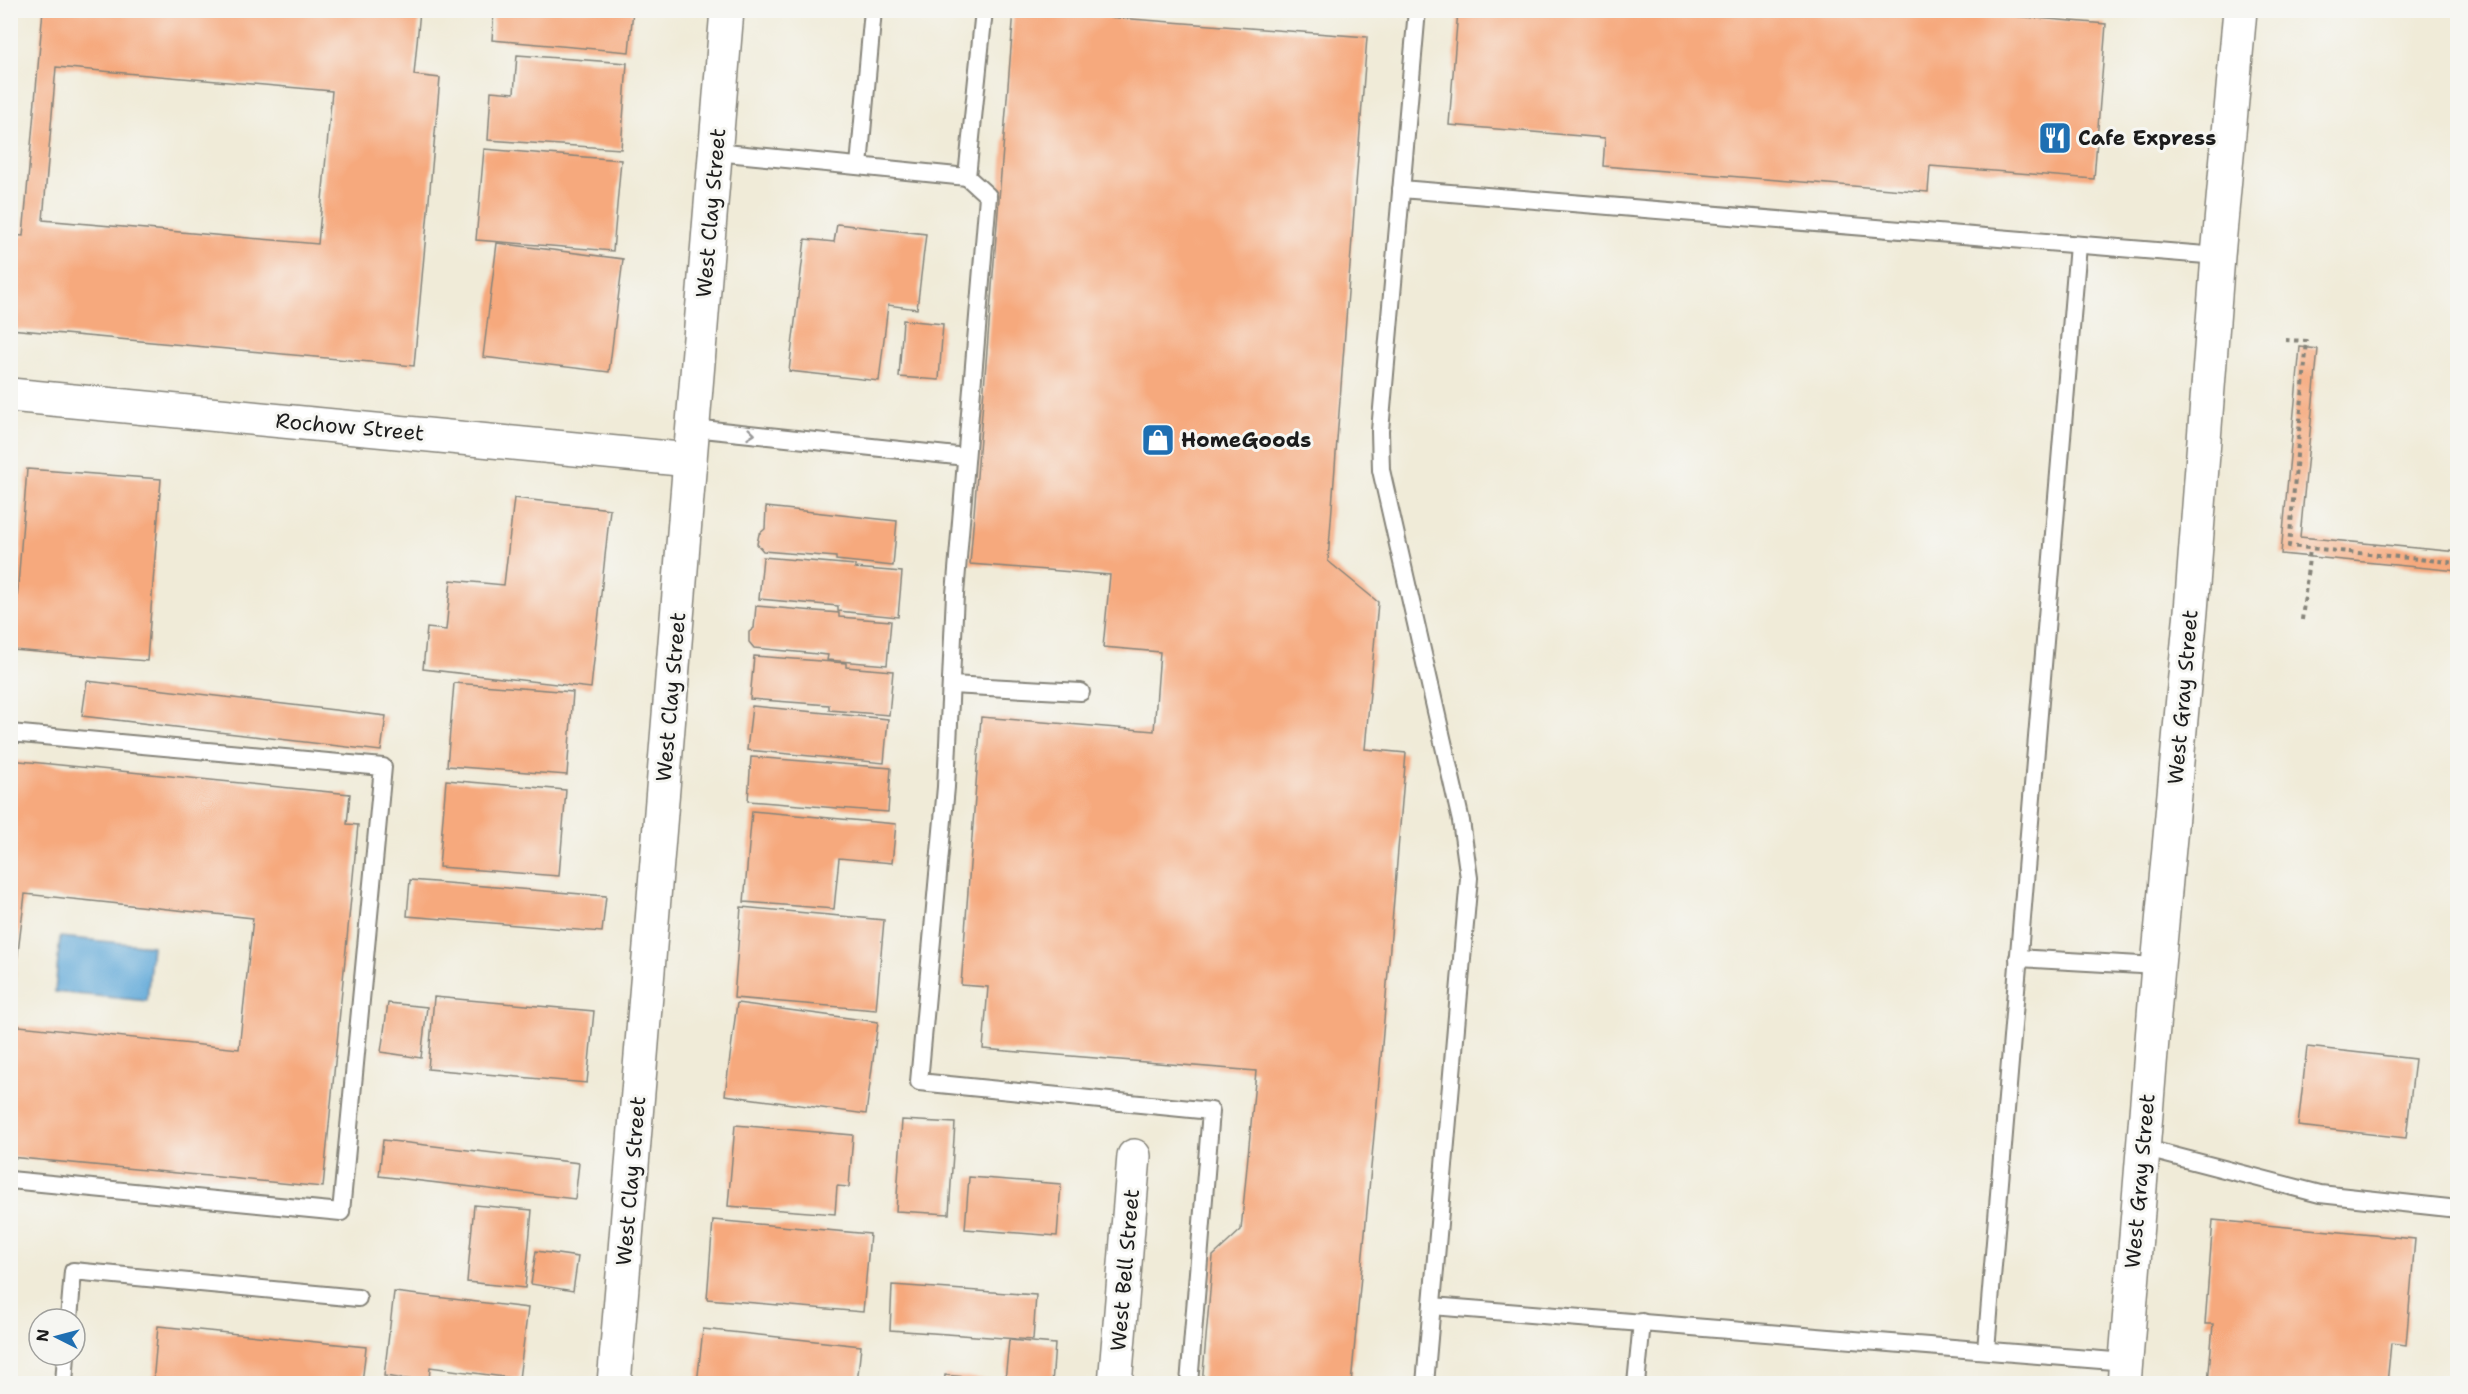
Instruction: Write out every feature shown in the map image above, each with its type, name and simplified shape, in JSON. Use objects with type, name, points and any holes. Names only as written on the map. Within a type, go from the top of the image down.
[{"type":"street","name":"West Clay Street","points":[[614,1383],[727,10]]},
{"type":"street","name":"West Gray Street","points":[[2125,1373],[2158,966],[2192,610],[2218,256],[2240,10]]},
{"type":"street","name":"Rochow Street","points":[[10,395],[691,444]]},
{"type":"street","name":"West Bell Street","points":[[1115,1383],[1134,1155]]},
{"type":"lane","points":[[859,166],[873,10]]},
{"type":"lane","points":[[968,177],[984,10]]},
{"type":"lane","points":[[1410,10],[1417,11],[1380,431],[1381,470],[1461,821],[1469,878],[1425,1383]]},
{"type":"lane","points":[[716,152],[968,177],[988,196],[955,594],[946,787],[919,1082],[1211,1111],[1189,1383]]},
{"type":"lane","points":[[1401,189],[2218,256]]},
{"type":"lane","points":[[1986,1350],[2078,245]]},
{"type":"lane","points":[[691,444],[966,456]]},
{"type":"lane","points":[[951,685],[1081,692]]},
{"type":"lane","points":[[10,733],[383,767],[341,1212],[10,1180]]},
{"type":"lane","points":[[2018,958],[2158,966]]},
{"type":"lane","points":[[2143,1148],[2320,1194],[2457,1209]]},
{"type":"lane","points":[[70,1307],[73,1271],[358,1298]]},
{"type":"lane","points":[[1432,1306],[1986,1350],[2125,1373]]},
{"type":"lane","points":[[1636,1383],[1642,1322]]},
{"type":"lane","points":[[64,1383],[65,1367]]},
{"type":"path","points":[[2285,340],[2307,341],[2289,546],[2457,563]]},
{"type":"path","points":[[2302,620],[2310,549]]},
{"type":"water","points":[[60,937],[152,946],[147,1001],[55,992]]},
{"type":"building","points":[[43,10],[420,10],[414,75],[440,78],[414,366],[10,329],[10,235],[23,236]],"holes":[[[56,67],[332,91],[318,244],[43,220]]]},
{"type":"building","points":[[494,10],[633,10],[629,52],[492,40]]},
{"type":"building","points":[[1014,10],[1367,37],[1328,561],[1378,602],[1365,749],[1406,753],[1351,1384],[1202,1384],[1213,1256],[1241,1230],[1256,1071],[983,1049],[988,987],[961,985],[981,717],[1154,731],[1160,652],[1103,647],[1110,575],[970,564]]},
{"type":"building","points":[[1458,10],[1943,10],[2106,24],[2094,179],[1930,166],[1928,192],[1603,166],[1605,138],[1449,125]]},
{"type":"building","points":[[517,55],[627,63],[621,149],[488,140],[491,91],[514,93]]},
{"type":"building","points":[[484,149],[621,160],[613,251],[476,240]]},
{"type":"building","points":[[837,224],[926,234],[917,309],[888,305],[879,381],[789,371],[805,239],[834,242]]},
{"type":"building","points":[[497,243],[623,259],[609,372],[483,357]]},
{"type":"building","points":[[903,320],[943,324],[939,380],[899,377]]},
{"type":"building","points":[[2300,347],[2318,349],[2300,537],[2458,552],[2458,571],[2281,554]]},
{"type":"building","points":[[27,469],[161,479],[147,661],[13,650]]},
{"type":"building","points":[[514,498],[610,509],[591,688],[423,669],[427,628],[446,630],[451,580],[504,585]]},
{"type":"building","points":[[766,507],[897,521],[893,566],[836,560],[836,557],[763,551],[757,544],[759,534],[765,529]]},
{"type":"building","points":[[763,557],[855,565],[855,568],[902,572],[898,617],[838,611],[838,606],[759,599]]},
{"type":"building","points":[[756,606],[839,613],[839,617],[891,621],[887,665],[827,660],[828,655],[754,648],[749,642],[749,632],[754,628]]},
{"type":"building","points":[[754,656],[846,663],[846,667],[893,671],[889,715],[829,710],[829,705],[750,699]]},
{"type":"building","points":[[87,681],[386,716],[381,751],[82,716]]},
{"type":"building","points":[[454,683],[573,692],[567,775],[447,766]]},
{"type":"building","points":[[752,706],[888,719],[884,763],[747,750]]},
{"type":"building","points":[[751,757],[891,768],[888,812],[748,801]]},
{"type":"building","points":[[10,760],[350,794],[347,824],[358,825],[323,1187],[10,1157],[10,1025],[239,1049],[253,918],[25,894],[10,1019]]},
{"type":"building","points":[[446,780],[566,790],[559,876],[439,867]]},
{"type":"building","points":[[752,811],[896,824],[892,863],[839,858],[834,909],[744,902]]},
{"type":"building","points":[[410,880],[606,896],[602,932],[407,916]]},
{"type":"building","points":[[741,907],[884,920],[876,1010],[734,998]]},
{"type":"building","points":[[434,997],[594,1011],[587,1083],[428,1069]]},
{"type":"building","points":[[388,1003],[427,1007],[421,1058],[381,1052]]},
{"type":"building","points":[[737,1003],[878,1022],[866,1114],[725,1095]]},
{"type":"building","points":[[2307,1047],[2415,1059],[2406,1138],[2298,1126]]},
{"type":"building","points":[[902,1120],[955,1123],[949,1214],[896,1211]]},
{"type":"building","points":[[735,1125],[853,1135],[849,1187],[837,1186],[835,1214],[728,1206]]},
{"type":"building","points":[[383,1140],[579,1163],[575,1199],[379,1176]]},
{"type":"building","points":[[969,1177],[1061,1184],[1057,1236],[965,1229]]},
{"type":"building","points":[[474,1205],[532,1210],[525,1288],[467,1282]]},
{"type":"building","points":[[713,1220],[870,1234],[863,1312],[707,1299]]},
{"type":"building","points":[[2213,1220],[2415,1239],[2406,1345],[2391,1343],[2387,1384],[2208,1384],[2213,1324],[2205,1324]]},
{"type":"building","points":[[536,1251],[578,1257],[573,1291],[531,1284]]},
{"type":"building","points":[[892,1285],[1036,1295],[1033,1340],[890,1330]]},
{"type":"building","points":[[394,1292],[528,1308],[519,1379],[430,1367],[429,1382],[384,1376]]},
{"type":"building","points":[[158,1326],[366,1347],[362,1384],[153,1384]]},
{"type":"building","points":[[703,1329],[861,1346],[857,1384],[697,1384]]},
{"type":"building","points":[[1009,1340],[1055,1344],[1052,1384],[944,1384],[945,1375],[1005,1381]]},
{"type":"place","name":"Cafe Express","points":[[2055,138]]},
{"type":"place","name":"HomeGoods","points":[[1158,440]]}]
